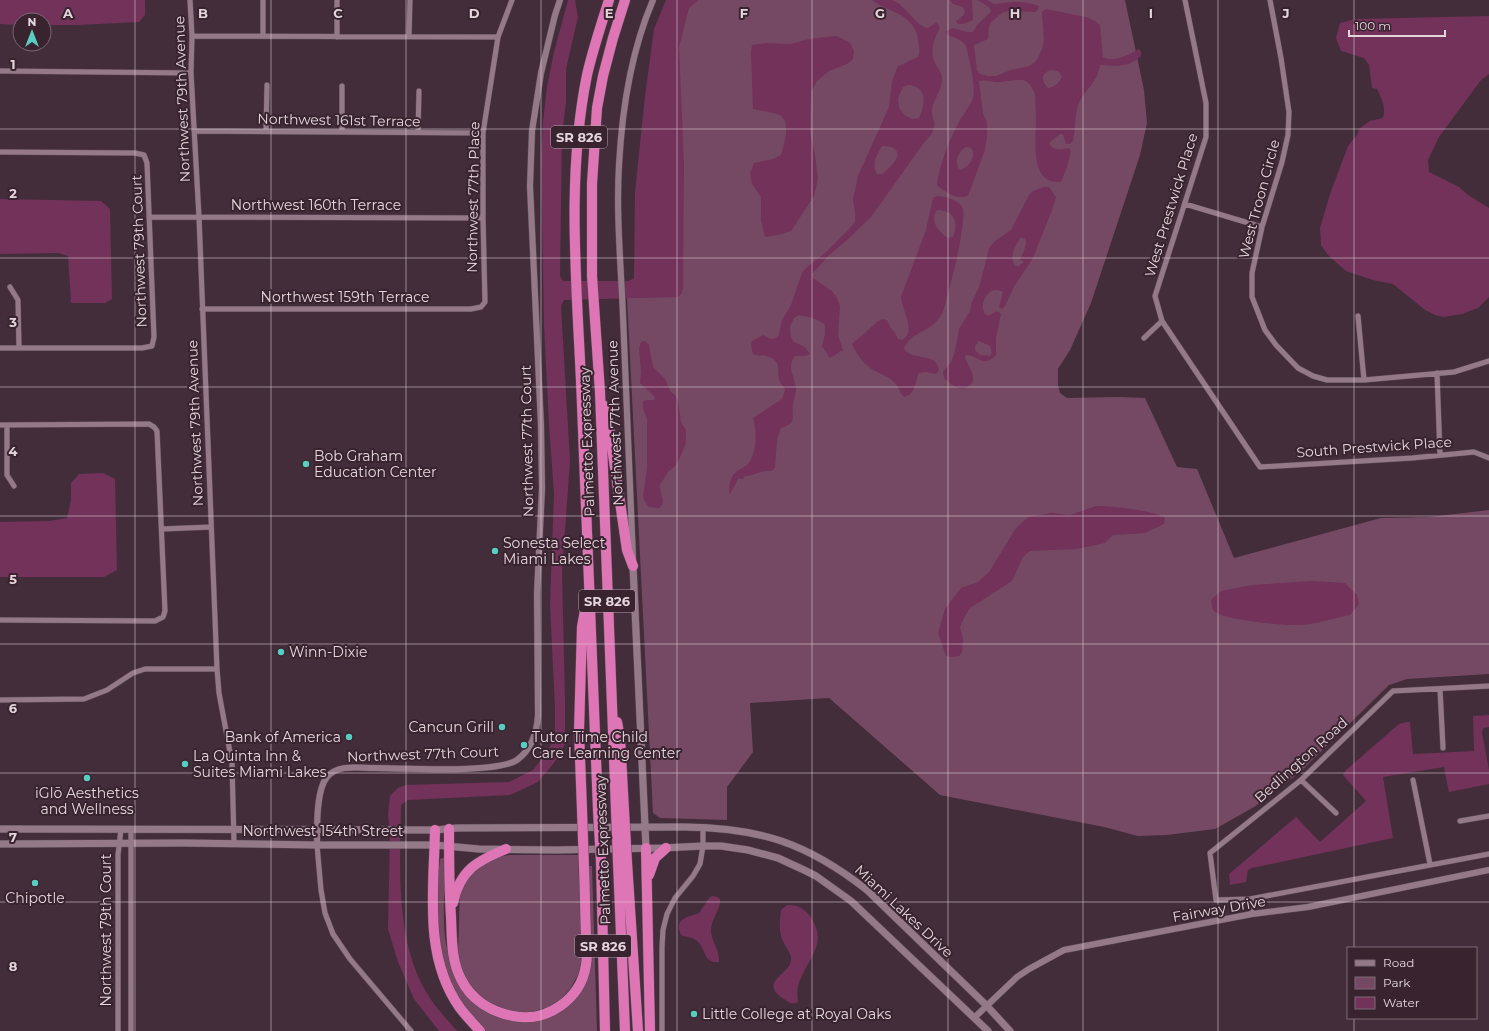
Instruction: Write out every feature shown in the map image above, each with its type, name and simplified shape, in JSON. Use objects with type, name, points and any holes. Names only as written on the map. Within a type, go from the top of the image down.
[{"type":"highway","name":"Palmetto Expressway","points":[[605,1031],[582,394],[575,277],[575,186],[582,113],[588,74],[609,0]]},
{"type":"highway","name":"Palmetto Expressway","points":[[625,0],[603,76],[597,108],[592,177],[592,276],[600,392],[610,679],[623,862],[625,1031]]},
{"type":"highway","points":[[600,392],[608,420],[627,550],[633,566]]},
{"type":"highway","points":[[449,829],[449,893],[452,944],[455,964],[461,980],[470,994],[483,1005],[501,1014],[522,1018],[541,1016],[557,1009],[572,996],[582,980],[586,965],[579,732],[582,627],[589,582]]},
{"type":"highway","points":[[436,830],[432,915],[439,961],[447,985],[460,1007],[480,1031]]},
{"type":"highway","points":[[646,848],[650,1031]]},
{"type":"highway","points":[[647,878],[655,858],[666,848]]},
{"type":"highway","points":[[451,912],[456,888],[464,874],[481,860],[506,849]]},
{"type":"highway","points":[[623,862],[638,1031]]},
{"type":"main road","name":"Northwest 77th Avenue","points":[[633,566],[646,848]]},
{"type":"main road","name":"Northwest 154th Street","points":[[0,829],[436,830],[457,828],[644,828]]},
{"type":"main road","name":"Miami Lakes Drive","points":[[644,828],[734,829],[768,837],[801,848],[832,865],[866,890],[987,1006],[1010,1031]]},
{"type":"main road","name":"Northwest 154th Street","points":[[0,844],[234,843],[435,845],[449,847],[506,849],[646,848]]},
{"type":"main road","name":"Miami Lakes Drive","points":[[646,848],[703,846],[739,849],[767,855],[797,866],[816,876],[857,906],[988,1031]]},
{"type":"street","name":"Northwest 79th Avenue","points":[[190,0],[192,36],[191,73],[199,217],[217,669],[219,693],[232,763],[234,843]]},
{"type":"street","points":[[263,0],[263,36]]},
{"type":"street","points":[[337,0],[337,37]]},
{"type":"street","points":[[409,36],[410,0]]},
{"type":"street","name":"Northwest 77th Place","points":[[484,302],[483,133],[498,37],[512,0]]},
{"type":"street","name":"Northwest 77th Court","points":[[411,1031],[350,959],[333,934],[325,913],[321,890],[317,845],[321,786],[328,776],[340,769],[467,768],[503,765],[515,761],[524,754],[532,744],[536,735],[538,720],[538,594],[542,489],[541,425],[530,186],[532,131],[541,73],[560,0]]},
{"type":"street","name":"Northwest 77th Avenue","points":[[633,566],[619,166],[626,98],[641,33],[653,0]]},
{"type":"street","name":"West Prestwick Place","points":[[1185,0],[1206,104],[1206,137],[1155,296],[1162,321],[1260,467]]},
{"type":"street","name":"West Troon Circle","points":[[1270,0],[1289,112],[1288,135],[1282,162],[1262,227],[1252,273],[1252,297],[1265,330],[1290,362],[1308,374],[1327,380],[1364,380],[1437,372],[1454,372],[1489,361]]},
{"type":"street","points":[[192,36],[498,37]]},
{"type":"street","points":[[0,71],[191,73]]},
{"type":"street","points":[[266,131],[267,85]]},
{"type":"street","points":[[342,86],[342,132]]},
{"type":"street","points":[[418,132],[419,91]]},
{"type":"street","name":"Northwest 161st Terrace","points":[[194,131],[483,133]]},
{"type":"street","name":"Northwest 79th Court","points":[[0,152],[135,153],[144,155],[147,163],[154,338],[152,346],[142,348],[19,348]]},
{"type":"street","points":[[1185,204],[1262,227]]},
{"type":"street","name":"Northwest 160th Terrace","points":[[149,217],[483,218]]},
{"type":"street","points":[[0,348],[19,348],[18,300],[10,287]]},
{"type":"street","name":"Northwest 159th Terrace","points":[[202,308],[471,309],[481,308],[484,302]]},
{"type":"street","points":[[1358,316],[1364,380]]},
{"type":"street","points":[[1144,338],[1162,321]]},
{"type":"street","points":[[1437,372],[1440,455]]},
{"type":"street","points":[[0,425],[149,424],[154,427],[157,431],[165,611],[163,617],[155,621],[0,620]]},
{"type":"street","points":[[7,425],[7,475],[14,486]]},
{"type":"street","name":"South Prestwick Place","points":[[1260,467],[1412,458],[1474,452],[1489,458]]},
{"type":"street","points":[[162,529],[211,527]]},
{"type":"street","points":[[0,700],[84,699],[107,690],[132,672],[145,669],[217,669]]},
{"type":"street","name":"Bedlington Road","points":[[1489,686],[1393,692],[1301,780],[1210,853],[1216,900],[1250,899],[1489,854]]},
{"type":"street","points":[[1440,689],[1443,748]]},
{"type":"street","points":[[1301,780],[1336,813]]},
{"type":"street","points":[[1413,780],[1430,864]]},
{"type":"street","points":[[1460,821],[1489,816]]},
{"type":"street","points":[[662,1031],[662,947],[664,927],[668,912],[676,896],[701,862],[703,828]]},
{"type":"street","name":"Northwest 79th Court","points":[[118,1031],[118,862],[121,829]]},
{"type":"street","name":"Northwest 79th Court","points":[[130,829],[131,1031]]},
{"type":"street","name":"Fairway Drive","points":[[975,1017],[1017,976],[1045,959],[1064,950],[1252,914],[1308,907],[1489,870]]},
{"type":"street","points":[[1250,899],[1252,914]]},
{"type":"green space","points":[[694,0],[1125,0],[1144,90],[1147,123],[1140,155],[1091,303],[1070,350],[1058,369],[1058,385],[1060,393],[1067,398],[1145,398],[1177,467],[1197,469],[1234,558],[1381,518],[1430,517],[1489,510],[1489,674],[1407,679],[1389,685],[1299,773],[1254,807],[1215,829],[1167,835],[1138,836],[1104,827],[940,795],[829,698],[750,703],[753,752],[727,787],[727,820],[660,818],[653,813],[627,297],[679,293],[676,49],[689,4]]},
{"type":"green space","points":[[510,855],[578,855],[583,955],[579,973],[570,989],[558,1002],[549,1007],[528,1013],[506,1011],[480,998],[466,979],[459,962],[460,891],[468,877],[490,858]]},
{"type":"green space","points":[[444,858],[445,862],[445,939],[451,962],[457,976],[470,998],[534,1020],[582,986],[588,866],[592,866],[597,1031],[486,1031],[459,997],[445,965],[438,930],[437,912],[438,876],[440,859]]},
{"type":"water","points":[[0,0],[145,0],[145,15],[139,22],[52,25],[52,12],[12,12],[12,25],[0,24]]},
{"type":"water","points":[[568,0],[575,0],[578,17],[566,69],[566,102],[562,135],[560,276],[563,281],[629,281],[634,278],[635,192],[654,29],[666,0],[699,0],[689,8],[679,47],[684,165],[683,287],[682,293],[678,297],[564,300],[561,306],[570,461],[562,573],[565,744],[554,763],[538,782],[510,795],[408,800],[401,805],[401,900],[408,947],[415,969],[428,996],[457,1031],[439,1031],[414,999],[398,962],[388,929],[390,834],[388,814],[390,796],[398,788],[406,785],[509,782],[533,770],[548,751],[555,736],[550,604],[554,494],[544,325],[541,157],[547,87],[554,52]]},
{"type":"water","points":[[872,0],[891,0],[897,2],[918,23],[928,28],[937,22],[940,28],[932,50],[933,59],[942,77],[941,86],[932,109],[934,123],[933,130],[871,217],[828,256],[812,274],[813,278],[832,291],[837,298],[840,306],[838,335],[843,350],[830,358],[822,346],[825,334],[825,325],[816,319],[806,316],[799,315],[794,318],[790,326],[791,337],[794,342],[805,347],[810,354],[806,356],[795,356],[792,360],[791,368],[796,389],[792,422],[781,428],[777,439],[775,468],[772,471],[765,471],[745,476],[743,479],[738,479],[730,494],[729,486],[733,475],[745,467],[754,451],[756,434],[753,418],[782,399],[785,390],[780,383],[778,365],[774,359],[767,356],[753,354],[751,345],[752,341],[763,335],[771,339],[776,338],[779,335],[782,320],[791,305],[802,273],[807,267],[825,253],[855,222],[853,199],[858,176],[889,107],[892,81],[898,66],[903,65],[919,55],[919,46],[914,27],[903,16]],"holes":[[[909,85],[915,86],[922,93],[923,108],[919,118],[912,119],[904,115],[899,108],[898,98],[903,87]],[[882,146],[895,149],[897,157],[887,170],[882,174],[877,174],[875,170],[875,163]]]},
{"type":"water","points":[[950,0],[972,0],[973,20],[963,24],[958,24],[956,21],[963,16],[965,12],[963,7],[953,4]]},
{"type":"water","points":[[978,0],[987,0],[994,4],[1022,2],[1039,6],[1036,12],[1009,11],[1002,13],[991,22],[988,39],[974,45],[977,70],[980,74],[996,76],[1011,70],[1029,66],[1034,63],[1038,58],[1044,41],[1042,12],[1046,9],[1086,17],[1100,25],[1103,57],[1108,59],[1117,59],[1139,49],[1141,56],[1132,63],[1117,66],[1100,65],[1097,76],[1078,106],[1073,141],[1070,144],[1066,144],[1063,134],[1060,134],[1049,143],[1055,149],[1069,148],[1071,151],[1061,182],[1051,181],[1044,176],[1039,169],[1036,160],[1035,94],[1029,83],[1021,80],[998,82],[984,80],[979,81],[983,114],[987,122],[985,150],[968,196],[960,197],[947,193],[937,185],[942,162],[955,130],[973,98],[974,86],[966,46],[960,40],[947,35],[946,31],[953,28],[973,32],[977,25],[991,12],[990,8]],"holes":[[[1050,70],[1058,71],[1062,77],[1053,87],[1048,88],[1044,83],[1043,78]],[[966,147],[971,148],[973,151],[973,157],[969,165],[961,170],[958,168],[957,159],[959,153]]]},
{"type":"water","points":[[1489,16],[1489,74],[1481,80],[1439,137],[1428,160],[1429,172],[1459,187],[1468,195],[1489,208],[1489,297],[1478,308],[1462,314],[1444,317],[1435,315],[1425,310],[1393,284],[1373,280],[1346,271],[1328,255],[1321,245],[1320,228],[1330,194],[1348,146],[1357,135],[1359,129],[1370,121],[1383,118],[1384,114],[1383,103],[1377,89],[1372,88],[1369,65],[1364,58],[1341,51],[1336,38],[1340,23],[1356,19]]},
{"type":"water","points":[[837,36],[850,43],[854,51],[853,59],[847,64],[829,71],[817,81],[811,92],[810,133],[818,178],[814,196],[791,231],[765,237],[761,220],[761,197],[752,184],[750,174],[754,163],[773,159],[781,155],[785,140],[786,124],[779,115],[753,109],[752,45],[766,43],[791,44],[809,39]]},
{"type":"water","points":[[1043,187],[1049,187],[1056,197],[1033,258],[1015,285],[1005,306],[1002,309],[999,307],[1003,292],[998,290],[990,292],[986,296],[983,304],[985,314],[988,316],[997,311],[1001,314],[996,338],[996,355],[987,361],[984,361],[966,355],[965,357],[972,373],[973,381],[966,388],[963,389],[956,387],[944,378],[943,372],[951,362],[955,351],[959,329],[970,311],[972,302],[979,287],[989,248],[995,241],[1011,230],[1029,195],[1033,191]],"holes":[[[1020,238],[1024,238],[1026,241],[1020,259],[1024,262],[1019,266],[1015,266],[1013,263],[1013,256]],[[979,341],[990,346],[992,353],[990,356],[980,355],[975,350],[975,346]]]},
{"type":"water","points":[[937,196],[944,197],[959,203],[963,209],[962,233],[943,312],[935,323],[912,337],[904,348],[912,355],[929,358],[934,361],[939,370],[936,374],[926,372],[919,373],[913,390],[904,397],[894,382],[865,364],[856,353],[852,344],[882,319],[887,320],[898,339],[902,340],[906,336],[909,327],[901,297],[926,230],[933,198]],"holes":[[[937,210],[948,212],[954,218],[955,232],[953,237],[948,238],[936,226],[934,218],[935,214]]]},
{"type":"water","points":[[0,199],[101,201],[110,209],[112,299],[105,303],[71,303],[68,256],[58,253],[0,254]]},
{"type":"water","points":[[645,341],[649,345],[653,367],[665,379],[671,392],[676,396],[681,422],[686,430],[686,443],[678,462],[668,472],[660,485],[663,501],[659,508],[649,507],[643,497],[647,468],[647,419],[643,409],[643,401],[654,400],[655,397],[640,383],[641,372],[639,348],[641,342]]},
{"type":"water","points":[[103,473],[115,479],[117,570],[104,577],[0,577],[0,522],[49,521],[67,518],[71,500],[71,483],[79,474]]},
{"type":"water","points":[[1096,506],[1142,511],[1159,515],[1165,518],[1164,524],[1145,533],[1113,535],[1105,543],[1077,549],[1030,551],[1023,557],[1012,581],[970,608],[960,627],[963,639],[962,652],[959,656],[946,656],[938,633],[945,609],[961,588],[978,582],[989,572],[1016,528],[1028,517],[1052,513],[1070,515]]},
{"type":"water","points":[[1312,581],[1345,583],[1357,595],[1359,604],[1350,615],[1301,625],[1231,618],[1215,612],[1212,607],[1211,600],[1221,591],[1252,585]]},
{"type":"water","points":[[1489,715],[1489,727],[1483,728],[1482,733],[1489,770],[1489,784],[1449,792],[1444,767],[1383,777],[1393,838],[1252,868],[1248,870],[1246,882],[1230,885],[1229,874],[1296,817],[1320,842],[1366,801],[1343,775],[1346,770],[1399,724],[1410,722],[1413,754],[1474,751],[1473,716]]},
{"type":"water","points":[[712,896],[720,899],[719,907],[711,928],[719,962],[710,961],[696,940],[681,935],[679,929],[679,925],[683,919],[699,913]]},
{"type":"water","points":[[787,905],[794,905],[802,908],[809,915],[815,924],[818,941],[813,956],[799,983],[798,1002],[794,1003],[788,1002],[778,994],[774,988],[774,983],[777,978],[787,969],[791,957],[781,937],[780,929],[781,910]]},
{"type":"place","name":"Bob Graham Education Center","points":[[306,464]]},
{"type":"place","name":"Sonesta Select Miami Lakes","points":[[495,551]]},
{"type":"place","name":"Winn-Dixie","points":[[281,652]]},
{"type":"place","name":"Cancun Grill","points":[[502,727]]},
{"type":"place","name":"Bank of America","points":[[349,737]]},
{"type":"place","name":"Tutor Time Child Care Learning Center","points":[[524,745]]},
{"type":"place","name":"La Quinta Inn & Suites Miami Lakes","points":[[185,764]]},
{"type":"place","name":"iGlō Aesthetics and Wellness","points":[[87,778]]},
{"type":"place","name":"Chipotle","points":[[35,883]]},
{"type":"place","name":"Little College at Royal Oaks","points":[[694,1014]]}]
